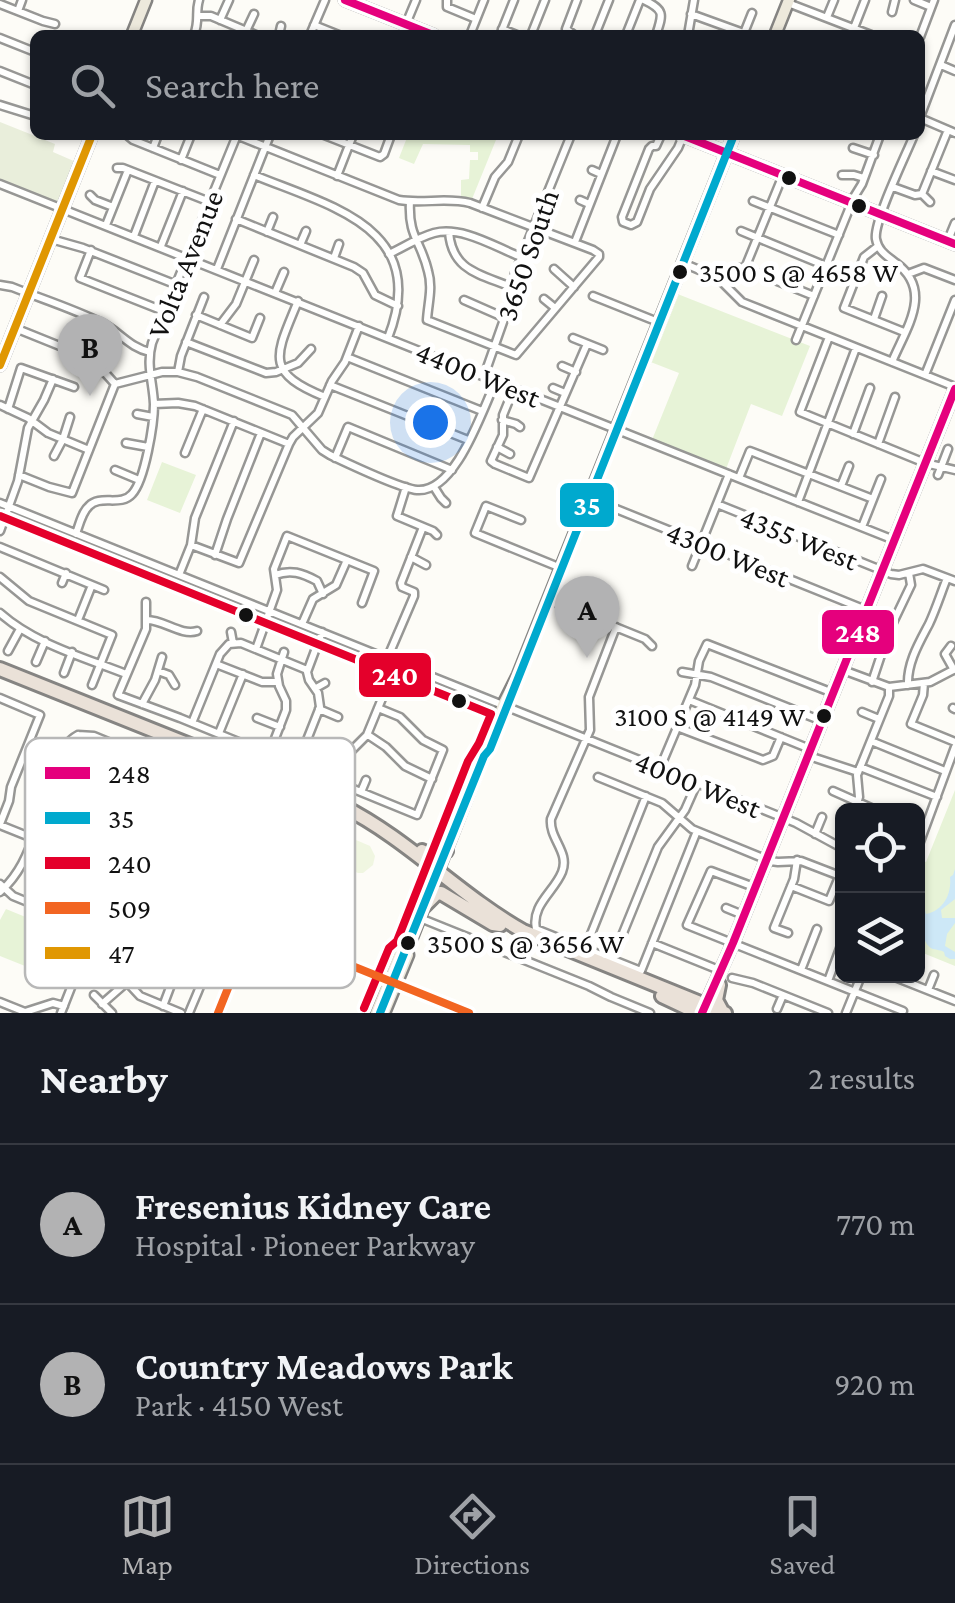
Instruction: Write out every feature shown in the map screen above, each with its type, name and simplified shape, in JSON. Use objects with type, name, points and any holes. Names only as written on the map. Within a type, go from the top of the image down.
[{"type":"highway","points":[[3,672],[170,738]]},
{"type":"highway","points":[[3,672],[161,738]]},
{"type":"highway","points":[[355,811],[432,857],[438,870]]},
{"type":"highway","points":[[355,813],[438,870],[522,938],[585,956],[655,993],[710,1009]]},
{"type":"highway","points":[[355,821],[438,870],[469,904],[501,922],[636,973],[710,1009]]},
{"type":"highway","points":[[364,826],[404,847]]},
{"type":"highway","points":[[422,912],[441,893],[493,924],[505,924]]},
{"type":"highway","points":[[585,956],[592,963],[624,976],[636,973]]},
{"type":"highway","points":[[710,1009],[723,978]]},
{"type":"main road","points":[[345,0],[373,5],[420,30]]},
{"type":"main road","points":[[133,30],[142,1]]},
{"type":"main road","points":[[776,30],[788,2]]},
{"type":"main road","points":[[0,364],[90,140]]},
{"type":"main road","points":[[694,140],[951,243]]},
{"type":"main road","points":[[380,1013],[400,954],[407,950],[489,751],[732,140]]},
{"type":"main road","points":[[710,1009],[955,388]]},
{"type":"street","points":[[18,11],[22,0]]},
{"type":"street","points":[[196,30],[198,0]]},
{"type":"street","points":[[220,20],[229,0]]},
{"type":"street","points":[[312,30],[324,0]]},
{"type":"street","points":[[397,30],[416,0]]},
{"type":"street","points":[[472,30],[484,0]]},
{"type":"street","points":[[502,30],[514,0]]},
{"type":"street","points":[[533,30],[545,0]]},
{"type":"street","points":[[567,30],[577,0]]},
{"type":"street","points":[[597,30],[609,0]]},
{"type":"street","points":[[628,30],[642,0],[662,13],[657,30]]},
{"type":"street","points":[[689,30],[694,0]]},
{"type":"street","points":[[827,18],[834,0]]},
{"type":"street","points":[[854,28],[865,0]]},
{"type":"street","points":[[892,12],[895,0]]},
{"type":"street","points":[[914,0],[933,3],[923,30]]},
{"type":"street","points":[[788,2],[859,30]]},
{"type":"street","points":[[446,3],[476,18]]},
{"type":"street","points":[[0,4],[55,24]]},
{"type":"street","points":[[747,30],[751,13]]},
{"type":"street","points":[[198,16],[206,15],[246,30],[254,14]]},
{"type":"street","points":[[691,14],[736,30]]},
{"type":"street","points":[[314,25],[326,30]]},
{"type":"street","points":[[925,105],[955,25]]},
{"type":"street","points":[[281,30],[282,26]]},
{"type":"street","points":[[0,38],[30,50]]},
{"type":"street","points":[[941,65],[955,71]]},
{"type":"street","points":[[0,71],[30,84]]},
{"type":"street","points":[[925,84],[932,86]]},
{"type":"street","points":[[0,104],[30,114]]},
{"type":"street","points":[[922,194],[952,131],[925,120]]},
{"type":"street","points":[[133,140],[220,176]]},
{"type":"street","points":[[153,148],[156,140]]},
{"type":"street","points":[[181,160],[189,140]]},
{"type":"street","name":"Volta Avenue","points":[[139,480],[153,417],[150,352],[235,140]]},
{"type":"street","points":[[249,140],[390,197],[410,202],[453,199],[576,242],[600,255],[516,355],[427,320],[430,278],[410,225],[410,202]]},
{"type":"street","points":[[216,269],[268,140]]},
{"type":"street","points":[[336,140],[381,157],[389,140]]},
{"type":"street","points":[[336,176],[351,140]]},
{"type":"street","points":[[482,208],[494,177],[508,162],[517,140]]},
{"type":"street","name":"3650 South","points":[[484,376],[510,303],[521,257],[569,140]]},
{"type":"street","points":[[576,242],[615,140]]},
{"type":"street","points":[[656,146],[659,140]]},
{"type":"street","points":[[673,154],[656,146],[649,148],[622,219],[624,223],[635,224],[649,190],[673,154],[680,140]]},
{"type":"street","points":[[796,340],[878,140]]},
{"type":"street","points":[[892,362],[919,301],[908,274],[878,246],[876,231],[912,140]]},
{"type":"street","points":[[853,148],[874,155]]},
{"type":"street","points":[[116,168],[210,202]]},
{"type":"street","points":[[106,225],[128,170]]},
{"type":"street","points":[[592,170],[601,174]]},
{"type":"street","points":[[932,171],[955,180]]},
{"type":"street","points":[[254,175],[357,218],[378,237],[398,279],[398,306],[388,338]]},
{"type":"street","points":[[745,268],[783,175]]},
{"type":"street","points":[[842,176],[864,178]]},
{"type":"street","points":[[134,236],[156,181]]},
{"type":"street","name":"4400 West","points":[[0,184],[894,540]]},
{"type":"street","points":[[893,187],[914,196],[922,194]]},
{"type":"street","points":[[160,246],[183,191]]},
{"type":"street","points":[[922,194],[930,202]]},
{"type":"street","points":[[90,195],[113,208]]},
{"type":"street","points":[[580,200],[589,204]]},
{"type":"street","points":[[754,201],[838,235]]},
{"type":"street","points":[[267,232],[273,218]]},
{"type":"street","points":[[236,219],[358,268],[375,295],[398,306]]},
{"type":"street","points":[[951,243],[955,223]]},
{"type":"street","points":[[300,245],[306,231]]},
{"type":"street","points":[[741,231],[826,266]]},
{"type":"street","points":[[389,254],[431,234],[449,232],[521,257]]},
{"type":"street","points":[[449,232],[452,249],[464,266],[511,287]]},
{"type":"street","points":[[50,239],[91,250],[176,285]]},
{"type":"street","points":[[334,258],[340,244]]},
{"type":"street","points":[[878,246],[864,257],[844,308],[904,332]]},
{"type":"street","points":[[91,250],[80,278],[166,312]]},
{"type":"street","points":[[220,325],[234,308],[254,260]]},
{"type":"street","points":[[683,263],[718,278],[739,300],[955,388]]},
{"type":"street","points":[[718,278],[730,264],[814,296]]},
{"type":"street","points":[[908,274],[924,268],[955,280]]},
{"type":"street","points":[[554,269],[574,287]]},
{"type":"street","points":[[275,292],[284,272]]},
{"type":"street","points":[[0,285],[103,324],[134,347],[150,352]]},
{"type":"street","points":[[593,296],[659,323]]},
{"type":"street","points":[[874,320],[882,296]]},
{"type":"street","points":[[178,372],[204,298]]},
{"type":"street","points":[[544,298],[555,308]]},
{"type":"street","points":[[464,300],[505,318]]},
{"type":"street","points":[[924,375],[955,300]]},
{"type":"street","points":[[298,302],[280,348],[283,369],[297,385],[326,397]]},
{"type":"street","points":[[196,315],[252,338],[260,318]]},
{"type":"street","points":[[191,545],[239,563],[289,444],[315,417],[359,326]]},
{"type":"street","points":[[15,328],[86,357],[115,384]]},
{"type":"street","points":[[830,337],[800,412],[939,471],[954,473]]},
{"type":"street","points":[[573,338],[603,350]]},
{"type":"street","points":[[186,342],[266,374],[301,361],[311,349]]},
{"type":"street","points":[[514,388],[502,415],[504,432],[491,460],[528,478],[587,344]]},
{"type":"street","points":[[798,502],[856,348]]},
{"type":"street","points":[[347,356],[482,411]]},
{"type":"street","points":[[562,366],[576,372]]},
{"type":"street","points":[[74,387],[22,368],[4,407],[46,432],[90,450]]},
{"type":"street","points":[[115,384],[149,374],[178,372],[197,377],[290,414],[322,450],[335,458],[421,490],[442,482],[452,470],[496,381]]},
{"type":"street","points":[[0,531],[19,474],[22,448],[52,379]]},
{"type":"street","points":[[19,474],[72,493],[115,384]]},
{"type":"street","points":[[330,385],[468,440]]},
{"type":"street","points":[[553,388],[565,393]]},
{"type":"street","points":[[853,434],[870,388]]},
{"type":"street","points":[[878,444],[895,398]]},
{"type":"street","points":[[154,404],[184,403],[289,444]]},
{"type":"street","points":[[185,453],[202,409]]},
{"type":"street","points":[[137,414],[153,417]]},
{"type":"street","points":[[54,456],[70,417]]},
{"type":"street","points":[[943,419],[955,424]]},
{"type":"street","points":[[502,420],[520,428]]},
{"type":"street","points":[[179,575],[191,545],[195,518],[234,422]]},
{"type":"street","points":[[335,458],[348,427],[452,470]]},
{"type":"street","points":[[215,555],[262,432]]},
{"type":"street","points":[[126,443],[148,447]]},
{"type":"street","points":[[497,447],[510,454]]},
{"type":"street","points":[[939,471],[948,450]]},
{"type":"street","points":[[739,478],[750,451],[873,499]]},
{"type":"street","points":[[841,486],[849,466]]},
{"type":"street","points":[[76,534],[90,504],[133,494],[139,480],[115,470]]},
{"type":"street","points":[[692,566],[729,474]]},
{"type":"street","points":[[862,527],[881,478]]},
{"type":"street","points":[[406,487],[396,514],[437,535]]},
{"type":"street","points":[[434,487],[446,503]]},
{"type":"street","name":"4300 West","points":[[589,498],[866,610]]},
{"type":"street","name":"4000 West","points":[[0,503],[783,818],[835,844]]},
{"type":"street","name":"4355 West","points":[[716,504],[897,576],[926,569],[951,580]]},
{"type":"street","points":[[521,520],[486,506],[475,533],[561,568]]},
{"type":"street","points":[[388,659],[415,594],[401,583],[423,527]]},
{"type":"street","points":[[256,649],[277,590],[275,566],[287,536],[374,570],[362,602]]},
{"type":"street","points":[[0,547],[104,590]]},
{"type":"street","points":[[411,557],[426,565]]},
{"type":"street","points":[[302,624],[312,601],[336,585],[346,560]]},
{"type":"street","points":[[276,575],[296,572],[317,581],[323,594]]},
{"type":"street","points":[[872,682],[910,586],[909,572]]},
{"type":"street","points":[[62,583],[66,573]]},
{"type":"street","points":[[0,577],[21,596],[112,634],[92,684]]},
{"type":"street","points":[[908,685],[916,648],[951,580]]},
{"type":"street","points":[[78,621],[92,584]]},
{"type":"street","points":[[21,596],[27,588]]},
{"type":"street","points":[[548,600],[614,630],[645,638],[652,646]]},
{"type":"street","points":[[146,602],[145,632],[118,696],[229,738]]},
{"type":"street","points":[[0,613],[20,629],[126,674]]},
{"type":"street","points":[[146,620],[189,633],[197,631]]},
{"type":"street","points":[[8,651],[20,629]]},
{"type":"street","points":[[614,630],[586,698],[585,738],[550,825],[563,855],[562,871],[544,898],[535,920],[536,929],[585,956],[612,960],[636,973],[697,831]]},
{"type":"street","points":[[231,632],[233,643]]},
{"type":"street","points":[[307,738],[320,698],[309,680],[308,670],[322,632]]},
{"type":"street","points":[[36,662],[45,641]]},
{"type":"street","points":[[192,723],[223,649],[233,643],[282,656],[308,670]]},
{"type":"street","points":[[660,768],[708,644],[833,693]]},
{"type":"street","points":[[842,670],[889,687],[924,683],[954,669],[946,654],[951,646]]},
{"type":"street","points":[[64,673],[72,652]]},
{"type":"street","points":[[276,738],[287,703],[278,682],[282,656]]},
{"type":"street","points":[[142,704],[162,657]]},
{"type":"street","points":[[355,747],[367,735],[397,662]]},
{"type":"street","points":[[216,664],[262,682],[278,682]]},
{"type":"street","points":[[158,671],[169,675],[175,685]]},
{"type":"street","points":[[682,672],[714,678],[822,721]]},
{"type":"street","points":[[219,734],[243,674]]},
{"type":"street","points":[[316,688],[324,683]]},
{"type":"street","points":[[924,683],[911,724],[955,744],[925,820]]},
{"type":"street","points":[[857,803],[859,770],[889,696],[889,687]]},
{"type":"street","points":[[0,698],[40,714],[30,738]]},
{"type":"street","points":[[689,700],[809,752],[937,797]]},
{"type":"street","points":[[355,790],[417,815],[443,750],[423,740],[400,717],[378,708]]},
{"type":"street","points":[[319,709],[338,717]]},
{"type":"street","points":[[862,712],[880,720]]},
{"type":"street","points":[[257,718],[280,727]]},
{"type":"street","points":[[677,727],[759,760],[773,756],[781,737]]},
{"type":"street","points":[[71,738],[76,731],[99,738]]},
{"type":"street","points":[[367,735],[388,748],[405,766],[432,778]]},
{"type":"street","points":[[871,741],[945,771]]},
{"type":"street","points":[[25,752],[0,824],[25,835]]},
{"type":"street","points":[[598,777],[664,804],[697,831],[767,859],[797,860],[835,872]]},
{"type":"street","points":[[361,792],[366,780]]},
{"type":"street","points":[[612,960],[658,847],[685,810],[696,783]]},
{"type":"street","points":[[833,792],[852,803]]},
{"type":"street","points":[[585,956],[646,796]]},
{"type":"street","points":[[816,834],[822,817]]},
{"type":"street","points":[[25,857],[18,873],[1,888],[25,901]]},
{"type":"street","points":[[788,933],[774,928],[797,860]]},
{"type":"street","points":[[755,888],[711,871],[688,926],[903,1011]]},
{"type":"street","points":[[791,886],[829,901],[835,888]]},
{"type":"street","points":[[726,908],[744,916]]},
{"type":"street","points":[[422,912],[650,1013]]},
{"type":"street","points":[[801,970],[817,929]]},
{"type":"street","points":[[652,943],[723,978],[743,980],[828,1013]]},
{"type":"street","points":[[828,980],[835,962]]},
{"type":"street","points":[[355,968],[468,1013]]},
{"type":"street","points":[[928,990],[934,975]]},
{"type":"street","points":[[846,1013],[858,983]]},
{"type":"street","points":[[912,983],[955,1001]]},
{"type":"street","points":[[102,1004],[120,988]]},
{"type":"street","points":[[133,988],[140,996],[185,1013],[197,988]]},
{"type":"street","points":[[163,1006],[170,988]]},
{"type":"street","points":[[218,1013],[228,988]]},
{"type":"street","points":[[94,995],[112,1013]]},
{"type":"street","points":[[777,1009],[783,995]]},
{"type":"street","points":[[0,1002],[10,1010],[28,1012],[50,1003],[63,1009]]},
{"type":"green space","points":[[0,122],[30,134],[30,140],[55,144],[53,152],[76,162],[60,204],[0,179]]},
{"type":"green space","points":[[406,140],[496,140],[472,199],[461,197],[461,180],[469,179],[470,160],[478,160],[478,152],[470,152],[470,145],[423,144],[414,164],[399,158]]},
{"type":"green space","points":[[675,293],[810,346],[782,416],[751,404],[726,469],[652,440],[679,373],[648,361]]},
{"type":"green space","points":[[162,462],[196,475],[180,513],[147,500]]},
{"type":"green space","points":[[955,790],[955,966],[925,954],[926,862]]},
{"type":"green space","points":[[355,840],[370,846],[375,856],[373,865],[358,873]]},
{"type":"green space","points":[[6,909],[25,917],[25,966],[0,956],[0,920]]},
{"type":"water","points":[[955,869],[955,899],[941,910],[942,918],[955,918],[945,946],[955,952],[955,959],[950,959],[927,944],[925,911],[932,912],[942,905]]},
{"type":"transit line","name":"248","points":[[345,0],[420,30]]},
{"type":"transit line","name":"47","points":[[0,365],[90,140]]},
{"type":"transit line","name":"248","points":[[695,140],[955,244]]},
{"type":"transit line","name":"35","points":[[380,1013],[490,749],[732,140]]},
{"type":"transit line","name":"248","points":[[702,1013],[955,389]]},
{"type":"transit line","name":"240","points":[[0,516],[491,714],[468,761],[397,941],[389,948],[364,1008]]},
{"type":"transit line","name":"509","points":[[355,967],[469,1013]]},
{"type":"transit line","name":"509","points":[[218,1013],[228,988]]},
{"type":"place","name":"3500 S @ 4658 W","points":[[680,272]]},
{"type":"place","name":"Country Meadows Park","points":[[90,396]]},
{"type":"place","name":"Fresenius Kidney Care","points":[[587,658]]},
{"type":"place","name":"3100 S @ 4149 W","points":[[824,716]]},
{"type":"place","name":"3500 S @ 3656 W","points":[[408,943]]}]
